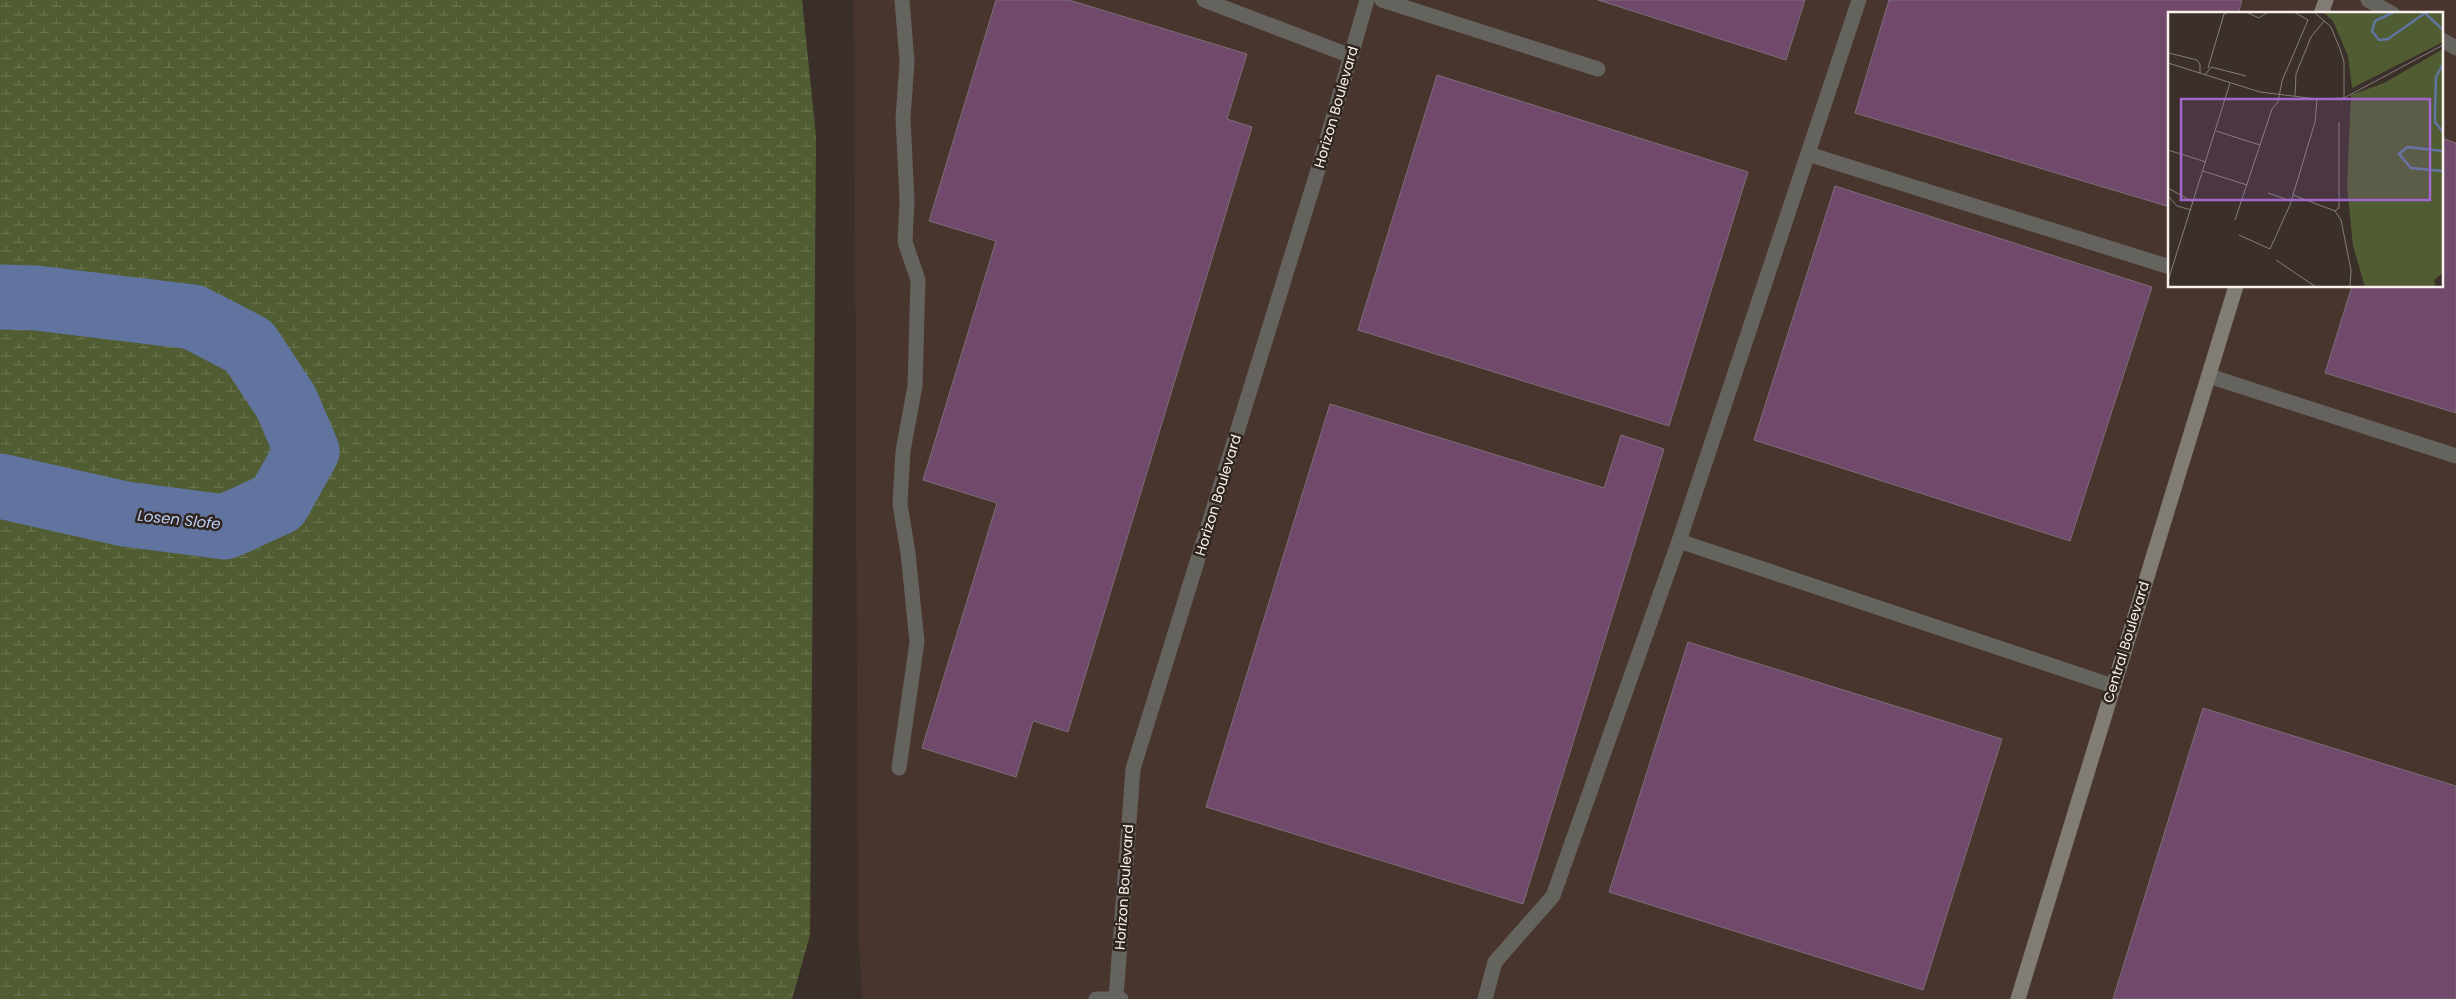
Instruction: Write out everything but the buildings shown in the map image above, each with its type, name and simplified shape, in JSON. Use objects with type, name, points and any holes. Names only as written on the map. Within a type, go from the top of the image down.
[{"type":"street","points":[[899,768],[917,642],[908,553],[900,504],[903,451],[915,386],[918,280],[905,242],[907,201],[903,118],[907,62],[902,0]]},
{"type":"street","points":[[1204,0],[1350,56]]},
{"type":"street","name":"Horizon Boulevard","points":[[1116,998],[1133,769],[1367,0]]},
{"type":"street","points":[[1382,0],[1598,70]]},
{"type":"street","points":[[1486,999],[1495,962],[1553,896],[1679,540],[1859,0]]},
{"type":"street","points":[[2322,12],[2326,0]]},
{"type":"street","points":[[2368,0],[2389,12]]},
{"type":"street","points":[[2444,41],[2456,48]]},
{"type":"street","points":[[1808,154],[2168,266]]},
{"type":"street","name":"Central Boulevard","points":[[2018,999],[2235,288]]},
{"type":"street","points":[[2209,376],[2456,456]]},
{"type":"street","points":[[1679,540],[2113,686]]},
{"type":"street","points":[[1096,999],[1121,999]]},
{"type":"shaded area","points":[[854,0],[2456,0],[2456,999],[862,999],[858,925]]},
{"type":"green space","points":[[0,0],[802,0],[816,136],[810,935],[792,999],[0,999]]},
{"type":"waterway","name":"Losen Slofe","points":[[0,297],[36,298],[193,317],[249,346],[286,402],[307,451],[278,503],[225,527],[125,514],[0,486]]}]
